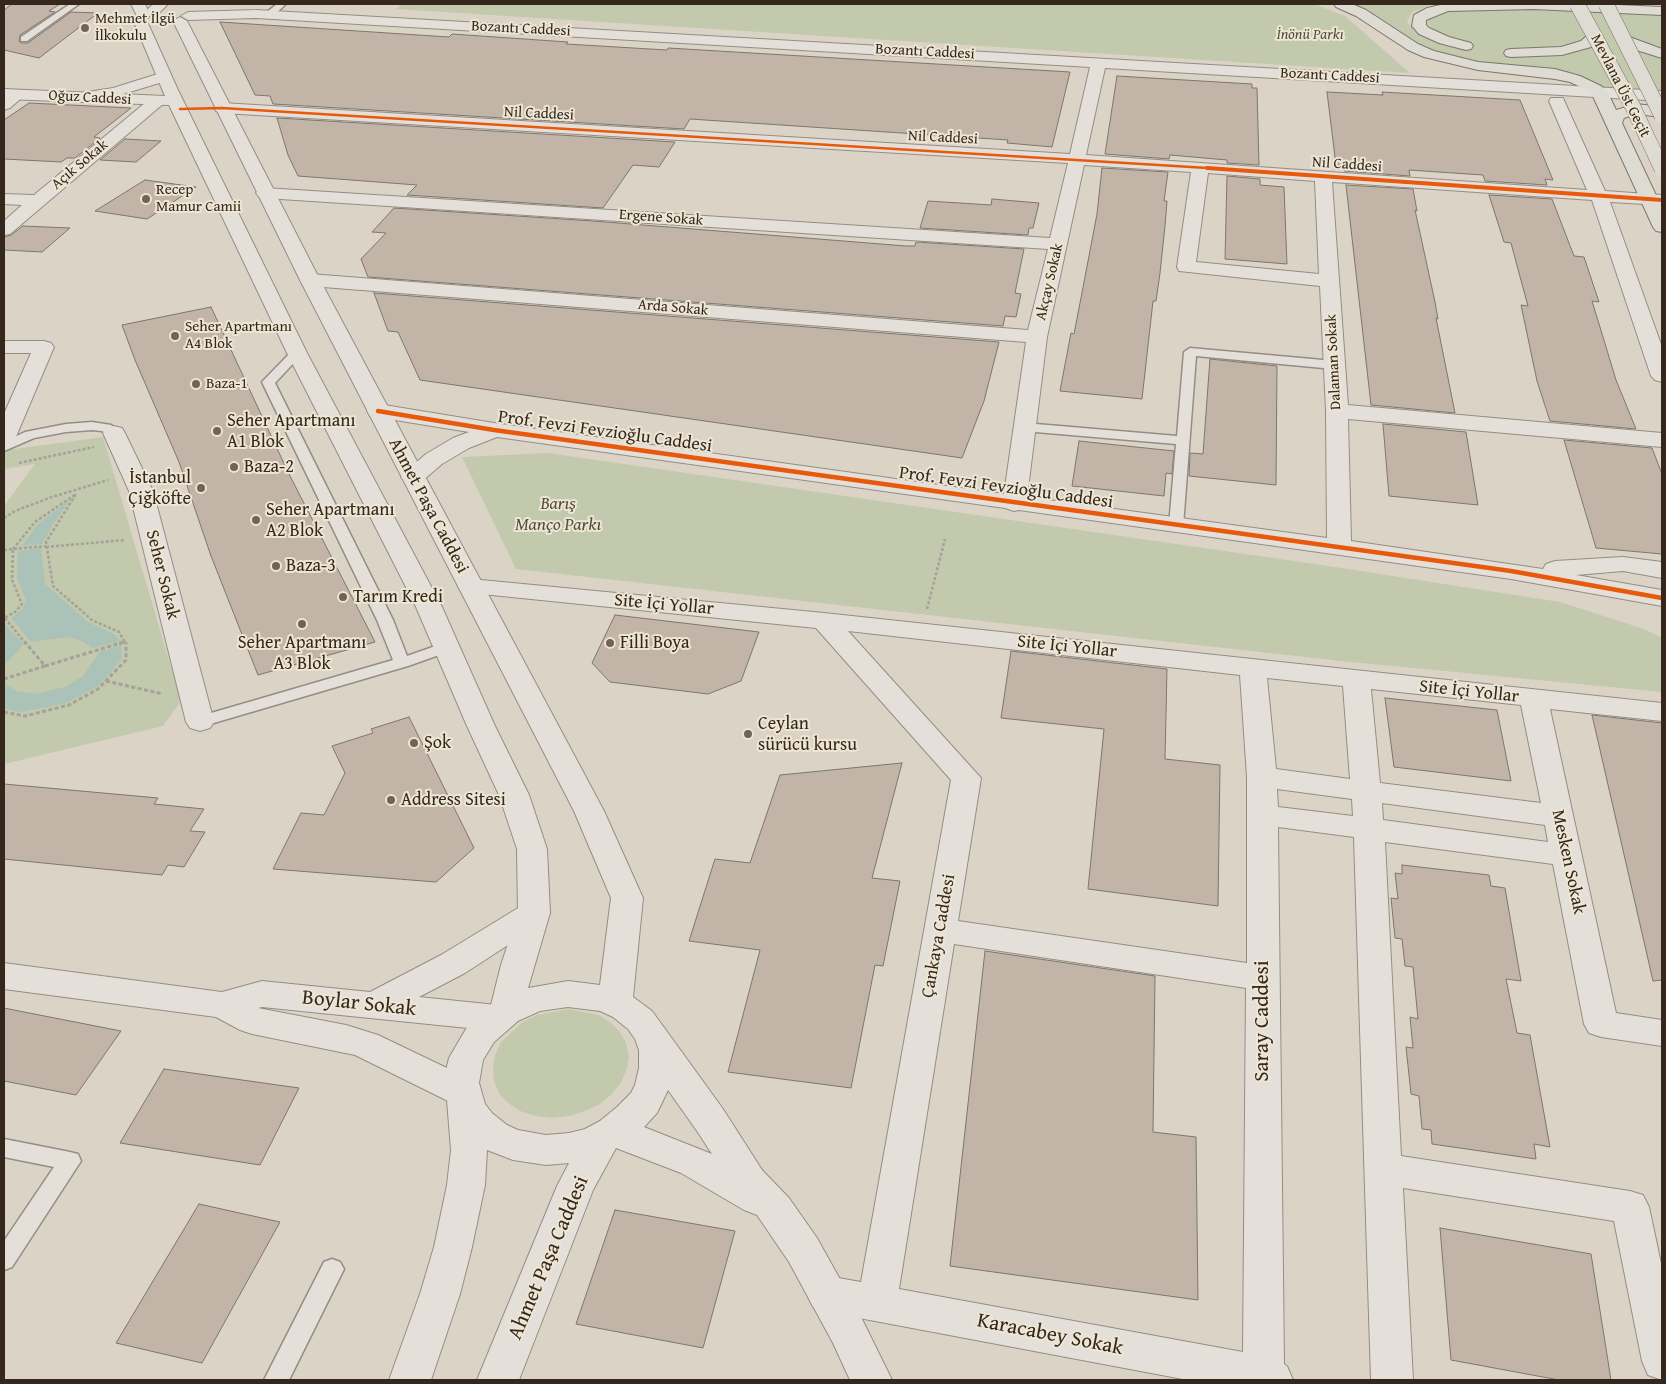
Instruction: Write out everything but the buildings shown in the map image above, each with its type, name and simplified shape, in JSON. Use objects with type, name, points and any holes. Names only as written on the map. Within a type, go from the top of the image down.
[{"type":"highway","points":[[1341,4],[1361,12],[1420,51],[1451,61],[1565,76],[1584,83],[1600,93],[1656,200],[1662,227]]},
{"type":"highway","points":[[1502,4],[1662,12]]},
{"type":"highway","name":"Mevlana Üst Geçit","points":[[1577,4],[1633,107],[1662,169]]},
{"type":"highway","name":"Mevlana Üst Geçit","points":[[1606,4],[1662,116]]},
{"type":"highway","points":[[1645,4],[1662,5]]},
{"type":"highway","points":[[1478,49],[1436,37],[1424,31],[1418,23],[1421,16],[1432,10],[1455,6],[1534,5]]},
{"type":"highway","points":[[1496,51],[1532,54],[1562,51],[1579,47],[1595,36]]},
{"type":"highway","points":[[1624,38],[1638,46],[1662,54]]},
{"type":"highway","points":[[1503,68],[1525,74],[1532,80],[1508,87]]},
{"type":"highway","points":[[1614,122],[1617,115],[1625,111],[1636,109],[1662,112]]},
{"type":"street","name":"Bozantı Caddesi","points":[[164,14],[270,14],[1662,96]]},
{"type":"street","points":[[164,14],[164,77],[171,103],[297,353],[429,607],[481,726],[514,795],[532,849],[534,914],[502,1015]]},
{"type":"street","name":"Ahmet Paşa Caddesi","points":[[164,14],[222,108],[378,412],[589,811],[627,898],[615,1003]]},
{"type":"street","name":"Akçay Sokak","points":[[1014,504],[1037,337],[1099,62]]},
{"type":"street","points":[[80,97],[115,92],[164,77]]},
{"type":"street","points":[[4,105],[10,94]]},
{"type":"street","name":"Oğuz Caddesi","points":[[10,94],[171,103],[222,108]]},
{"type":"street","points":[[1557,101],[1599,196],[1662,376]]},
{"type":"street","name":"Açık Sokak","points":[[4,230],[38,201],[171,103]]},
{"type":"street","name":"Nil Caddesi","points":[[222,108],[1077,159],[1656,200]]},
{"type":"street","points":[[1200,167],[1186,268],[1329,281]]},
{"type":"street","name":"Dalaman Sokak","points":[[1323,176],[1336,411],[1339,548]]},
{"type":"street","name":"Ergene Sokak","points":[[265,193],[1058,244]]},
{"type":"street","points":[[4,199],[38,201]]},
{"type":"street","name":"Arda Sokak","points":[[310,280],[1037,337]]},
{"type":"street","points":[[4,347],[44,347],[4,439]]},
{"type":"street","points":[[1336,411],[1662,440]]},
{"type":"street","name":"Prof. Fevzi Fevzioğlu Caddesi","points":[[378,412],[1014,504],[1511,571]]},
{"type":"street","points":[[413,477],[440,455],[461,443],[494,430]]},
{"type":"street","name":"Seher Sokak","points":[[116,437],[141,492],[198,714]]},
{"type":"street","points":[[1511,571],[1623,564],[1662,570]]},
{"type":"street","points":[[1511,571],[1662,598]]},
{"type":"street","name":"Site İçi Yollar","points":[[471,587],[921,631],[1662,712]]},
{"type":"street","name":"Çankaya Caddesi","points":[[824,621],[966,778],[877,1302]]},
{"type":"street","name":"Saray Caddesi","points":[[1254,667],[1263,815],[1267,1377]]},
{"type":"street","points":[[1356,679],[1364,790],[1369,829],[1392,1380]]},
{"type":"street","name":"Mesken Sokak","points":[[1534,699],[1601,1024],[1662,1033]]},
{"type":"street","points":[[1262,777],[1558,816]]},
{"type":"street","points":[[1263,815],[1567,855]]},
{"type":"street","points":[[374,1005],[453,964],[534,914]]},
{"type":"street","points":[[940,930],[1263,978]]},
{"type":"street","name":"Boylar Sokak","points":[[4,976],[222,1005],[252,1021],[346,1039],[366,1045],[463,1094]]},
{"type":"street","name":"Boylar Sokak","points":[[222,1005],[262,994],[502,1015]]},
{"type":"street","points":[[410,1380],[440,1294],[453,1247],[466,1184],[469,1150],[461,1083],[464,1065],[470,1048],[482,1032],[502,1015],[536,999],[557,995],[588,995],[615,1003],[640,1020],[710,1120],[749,1181],[776,1210],[803,1250],[848,1330],[871,1380]]},
{"type":"street","points":[[463,1094],[471,1114],[478,1124],[494,1136],[513,1144],[534,1149],[558,1149],[581,1146],[608,1134],[636,1113],[653,1085],[657,1059],[654,1042]]},
{"type":"street","points":[[608,1134],[656,1146],[694,1162],[776,1210]]},
{"type":"street","name":"Ahmet Paşa Caddesi","points":[[498,1380],[576,1186],[608,1134]]},
{"type":"street","points":[[1383,1169],[1630,1207],[1662,1361]]},
{"type":"street","name":"Karacabey Sokak","points":[[827,1294],[1267,1377]]},
{"type":"lane","points":[[24,39],[75,4]]},
{"type":"lane","points":[[270,14],[282,4]]},
{"type":"lane","points":[[1176,526],[1190,352],[1334,365]]},
{"type":"lane","points":[[297,353],[268,382],[385,620],[402,663]]},
{"type":"lane","points":[[4,447],[30,435],[66,428],[92,426],[106,428],[116,437]]},
{"type":"lane","points":[[1024,427],[1183,441]]},
{"type":"lane","points":[[198,714],[402,663],[447,647]]},
{"type":"lane","points":[[4,1148],[70,1161],[4,1260]]},
{"type":"lane","points":[[276,1380],[332,1269]]},
{"type":"path","points":[[13,464],[116,437]]},
{"type":"path","points":[[4,518],[15,511],[52,497],[132,473]]},
{"type":"path","points":[[44,666],[4,618],[15,612],[22,604],[12,580],[13,549],[35,522],[76,494],[83,487]]},
{"type":"path","points":[[4,712],[25,716],[69,705],[98,689],[126,660],[126,642],[118,632],[92,620],[53,586],[46,542],[76,494]]},
{"type":"path","points":[[4,550],[152,537]]},
{"type":"path","points":[[921,631],[945,539]]},
{"type":"path","points":[[4,678],[126,642]]},
{"type":"path","points":[[106,681],[152,690],[198,714]]},
{"type":"green space","name":"İnönü Parkı","points":[[402,4],[1314,4],[1345,16],[1410,73],[396,9]]},
{"type":"green space","points":[[1352,4],[1432,4],[1412,12],[1407,22],[1417,33],[1430,38],[1444,35],[1434,31],[1427,23],[1431,16],[1456,8],[1530,7],[1662,15],[1662,93],[1606,90],[1548,70],[1451,58],[1419,47],[1366,10]]},
{"type":"green space","points":[[103,437],[181,701],[163,726],[4,764],[4,506],[35,464],[4,469],[4,455],[7,450]]},
{"type":"green space","name":"Barış Manço Parkı","points":[[548,453],[1335,567],[1560,602],[1644,629],[1662,638],[1662,692],[1341,661],[516,569],[462,457]]},
{"type":"green space","points":[[569,1009],[599,1015],[620,1032],[626,1043],[629,1056],[627,1069],[621,1082],[612,1094],[600,1104],[569,1116],[552,1118],[535,1116],[520,1111],[508,1103],[499,1093],[494,1081],[495,1055],[501,1042],[523,1022],[537,1015]]},
{"type":"shaded area","points":[[71,499],[53,524],[42,544],[22,546],[39,523]]},
{"type":"shaded area","points":[[41,548],[45,584],[88,622],[112,633],[121,641],[93,648],[82,641],[67,637],[31,642],[11,618],[23,609],[26,600],[17,578],[18,551]]},
{"type":"shaded area","points":[[4,624],[24,644],[4,665]]},
{"type":"shaded area","points":[[121,645],[122,659],[97,687],[66,703],[19,712],[4,708],[4,683],[16,691],[35,694],[65,687],[83,676],[100,652]]},
{"type":"cycle path","points":[[180,109],[222,108],[1077,159],[1662,200]]},
{"type":"cycle path","points":[[378,411],[494,430],[1511,571],[1662,598]]},
{"type":"place","name":"Mehmet İlgü İlkokulu","points":[[85,28]]},
{"type":"place","name":"Recep Mamur Camii","points":[[146,199]]},
{"type":"place","name":"Seher Apartmanı A4 Blok","points":[[175,336]]},
{"type":"place","name":"Baza-1","points":[[196,384]]},
{"type":"place","name":"Seher Apartmanı A1 Blok","points":[[217,431]]},
{"type":"place","name":"Baza-2","points":[[234,467]]},
{"type":"place","name":"İstanbul Çiğköfte","points":[[201,488]]},
{"type":"place","name":"Seher Apartmanı A2 Blok","points":[[256,520]]},
{"type":"place","name":"Baza-3","points":[[276,566]]},
{"type":"place","name":"Tarım Kredi","points":[[343,597]]},
{"type":"place","name":"Seher Apartmanı A3 Blok","points":[[302,624]]},
{"type":"place","name":"Filli Boya","points":[[610,643]]},
{"type":"place","name":"Ceylan sürücü kursu","points":[[748,734]]},
{"type":"place","name":"Şok","points":[[414,743]]},
{"type":"place","name":"Address Sitesi","points":[[391,800]]}]
